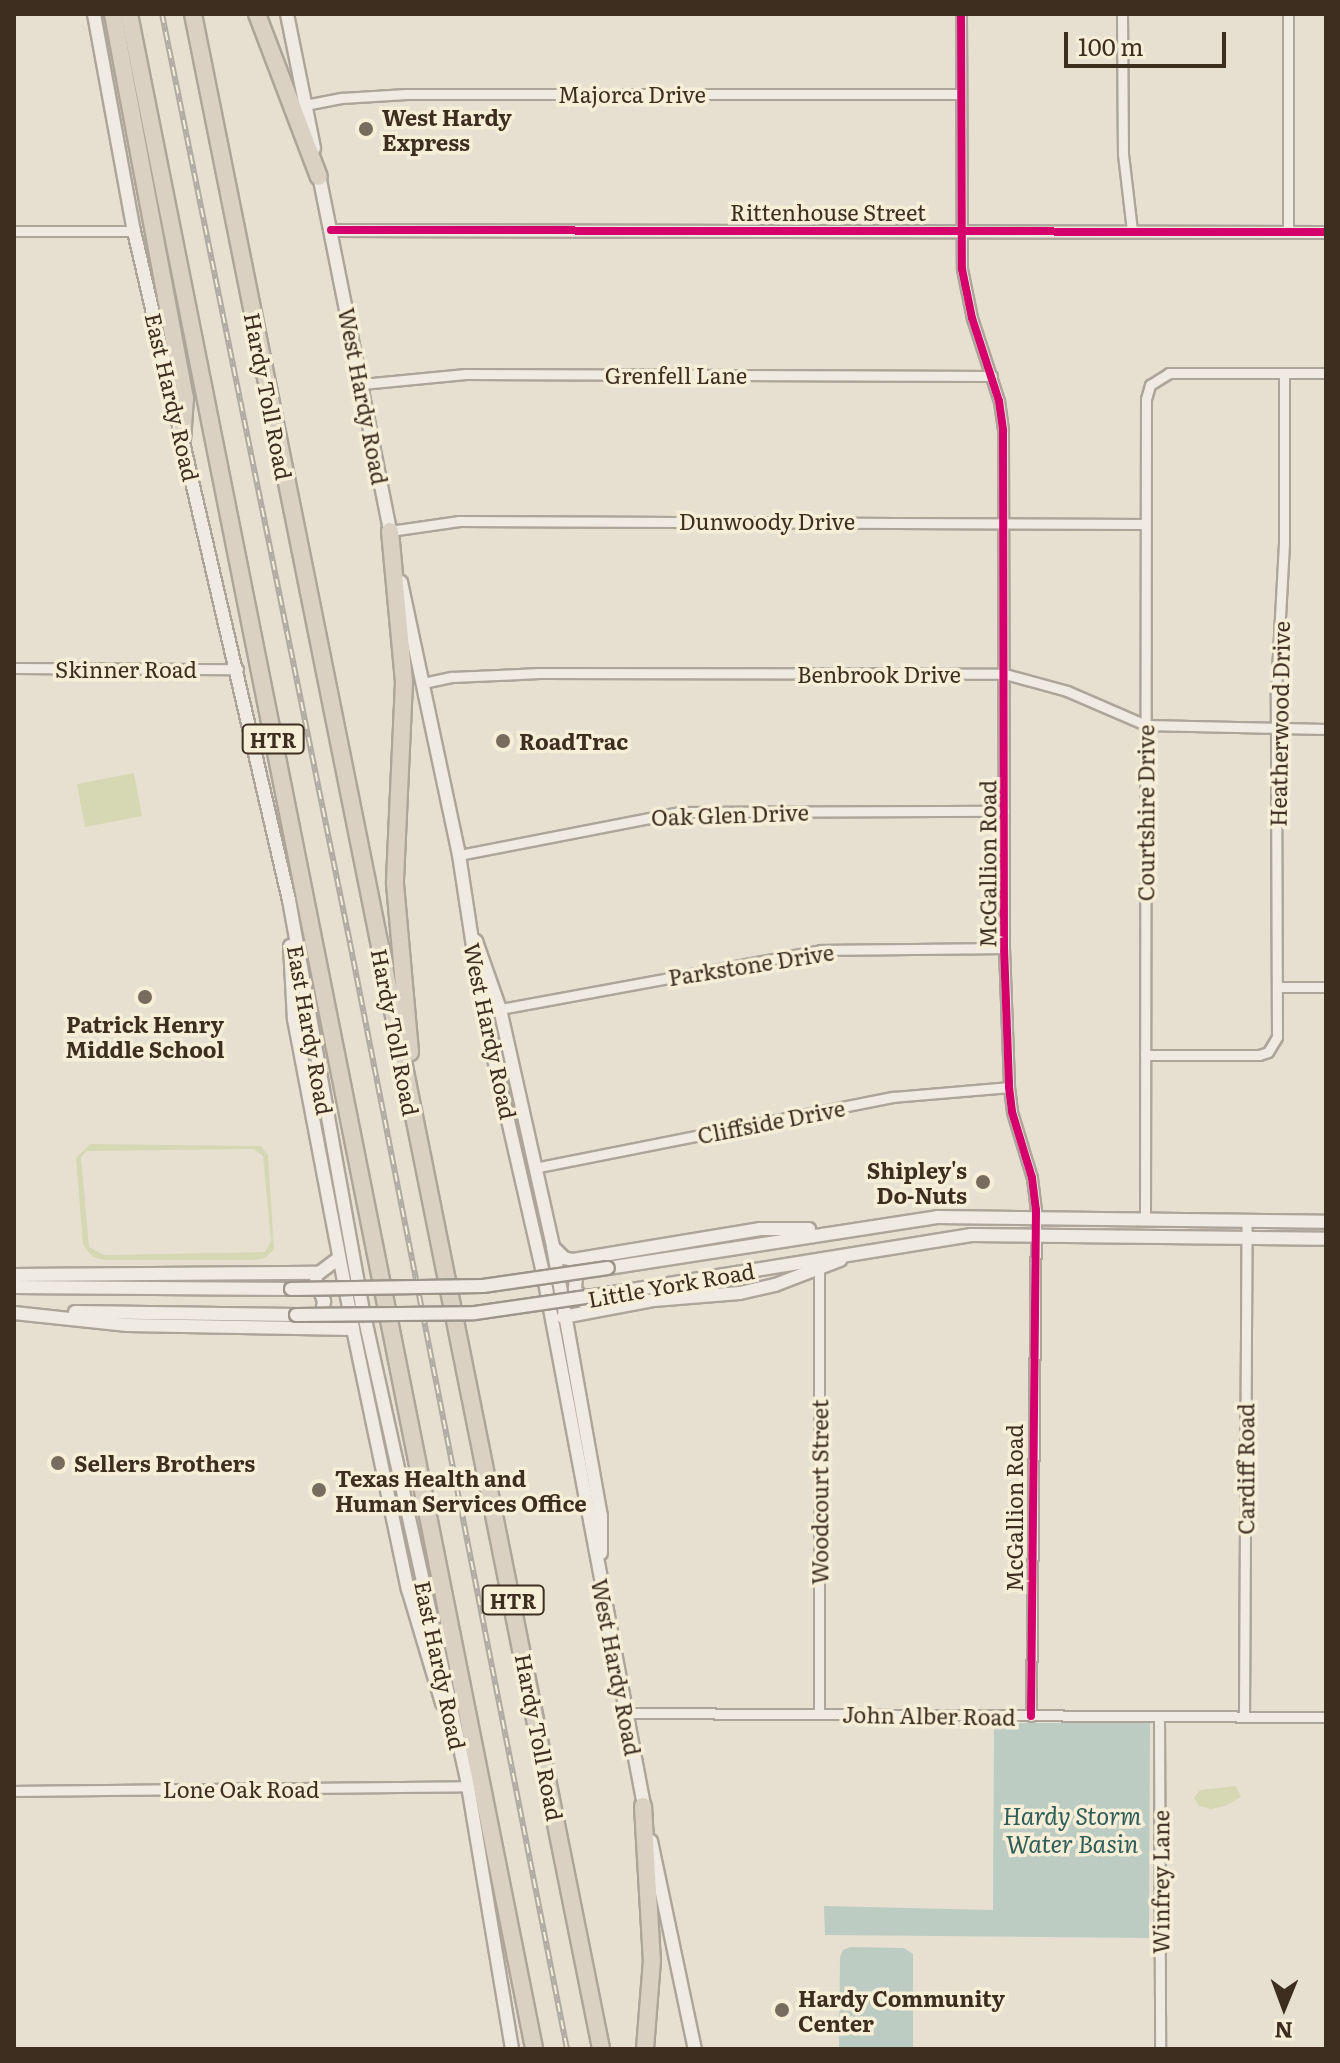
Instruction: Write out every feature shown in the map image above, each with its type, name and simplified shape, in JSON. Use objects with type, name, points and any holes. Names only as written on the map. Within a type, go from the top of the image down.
[{"type":"highway","points":[[113,14],[185,398],[182,437]]},
{"type":"highway","name":"HTR","points":[[129,14],[534,2049]]},
{"type":"highway","name":"Hardy Toll Road","points":[[193,14],[601,2049]]},
{"type":"highway","points":[[257,14],[319,177]]},
{"type":"highway","points":[[390,531],[404,682],[395,884],[420,1153]]},
{"type":"highway","points":[[643,1806],[652,1960],[645,2049]]},
{"type":"main road","name":"East Hardy Road","points":[[94,14],[134,231],[238,669],[289,900],[364,1315],[468,1786],[512,2049]]},
{"type":"main road","name":"West Hardy Road","points":[[287,14],[390,531],[459,855],[483,1011],[544,1279],[643,1806],[695,2049]]},
{"type":"main road","points":[[289,900],[294,1019],[353,1329],[411,1601],[468,1786]]},
{"type":"main road","points":[[469,919],[500,1009],[553,1247],[563,1317],[601,1516],[602,1586]]},
{"type":"main road","name":"Little York Road","points":[[14,1287],[291,1289],[483,1286],[937,1217],[1326,1222]]},
{"type":"main road","points":[[553,1247],[564,1258],[586,1258],[760,1229],[844,1230]]},
{"type":"main road","name":"Little York Road","points":[[14,1312],[475,1313],[549,1304],[971,1235],[1326,1239]]},
{"type":"main road","points":[[563,1317],[654,1300],[740,1293],[819,1270],[854,1254]]},
{"type":"main road","points":[[14,1275],[319,1273],[339,1258]]},
{"type":"main road","points":[[586,1258],[575,1267],[575,1289],[585,1303],[606,1309]]},
{"type":"main road","points":[[303,1273],[319,1283],[324,1301],[322,1323],[311,1330]]},
{"type":"main road","points":[[14,1312],[127,1325],[353,1329]]},
{"type":"street","name":"McGallion Road","points":[[961,14],[959,230],[965,292],[992,376],[1003,431],[1004,948],[1009,1087],[1012,1112],[1032,1178],[1036,1217],[1031,1716]]},
{"type":"street","points":[[1122,14],[1123,154],[1132,231]]},
{"type":"street","points":[[1288,14],[1288,232]]},
{"type":"street","name":"Majorca Drive","points":[[305,105],[342,98],[406,94],[960,94]]},
{"type":"street","name":"Rittenhouse Street","points":[[331,230],[1326,232]]},
{"type":"street","points":[[14,231],[134,231]]},
{"type":"street","name":"Courtshire Drive","points":[[1145,1219],[1146,407],[1150,385],[1169,373],[1284,374]]},
{"type":"street","points":[[1284,374],[1326,373]]},
{"type":"street","name":"Grenfell Lane","points":[[362,384],[444,374],[992,376]]},
{"type":"street","name":"Heatherwood Drive","points":[[1145,1055],[1248,1055],[1268,1052],[1273,1046],[1277,987],[1277,652],[1284,543],[1284,374]]},
{"type":"street","name":"Dunwoody Drive","points":[[390,531],[459,521],[1145,524]]},
{"type":"street","name":"Skinner Road","points":[[14,668],[238,669]]},
{"type":"street","name":"Benbrook Drive","points":[[423,683],[452,677],[539,673],[1005,674],[1067,691],[1146,725],[1326,729]]},
{"type":"street","name":"Oak Glen Drive","points":[[459,855],[681,812],[1004,811]]},
{"type":"street","name":"Parkstone Drive","points":[[500,1009],[821,950],[1004,948]]},
{"type":"street","points":[[1277,987],[1326,987]]},
{"type":"street","name":"Cliffside Drive","points":[[534,1168],[893,1097],[1009,1087]]},
{"type":"street","name":"Cardiff Road","points":[[1244,1716],[1247,1222]]},
{"type":"street","name":"Woodcourt Street","points":[[819,1270],[819,1713]]},
{"type":"street","name":"John Alber Road","points":[[627,1713],[1326,1717]]},
{"type":"street","name":"Winfrey Lane","points":[[1159,1716],[1160,2049]]},
{"type":"street","name":"Lone Oak Road","points":[[14,1791],[468,1786]]},
{"type":"green space","points":[[134,773],[142,816],[85,827],[77,784]]},
{"type":"green space","points":[[90,1144],[261,1146],[268,1155],[274,1249],[265,1258],[256,1260],[104,1260],[93,1257],[83,1245],[76,1158]],"holes":[[[253,1149],[263,1156],[271,1241],[265,1252],[104,1255],[89,1247],[81,1158],[86,1151]]]},
{"type":"green space","points":[[1236,1786],[1241,1797],[1225,1806],[1211,1809],[1199,1806],[1194,1798],[1200,1790]]},
{"type":"water","name":"Hardy Storm Water Basin","points":[[994,1723],[1150,1723],[1149,1938],[825,1935],[824,1906],[993,1910]]},
{"type":"water","points":[[850,1947],[904,1948],[913,1954],[913,2049],[839,2049],[840,1957],[843,1950]]},
{"type":"railway","points":[[162,14],[350,943],[567,2049]]},
{"type":"cycle path","points":[[961,14],[962,269],[972,318],[999,401],[1003,431],[1004,948],[1009,1087],[1012,1112],[1032,1178],[1036,1210],[1031,1716]]},
{"type":"cycle path","points":[[331,230],[1326,232]]},
{"type":"place","name":"West Hardy Express","points":[[366,129]]},
{"type":"place","name":"RoadTrac","points":[[503,741]]},
{"type":"place","name":"Patrick Henry Middle School","points":[[145,997]]},
{"type":"place","name":"Shipley's Do-Nuts","points":[[983,1182]]},
{"type":"place","name":"Sellers Brothers","points":[[58,1463]]},
{"type":"place","name":"Texas Health and Human Services Office","points":[[319,1490]]},
{"type":"place","name":"Hardy Community Center","points":[[782,2010]]}]
